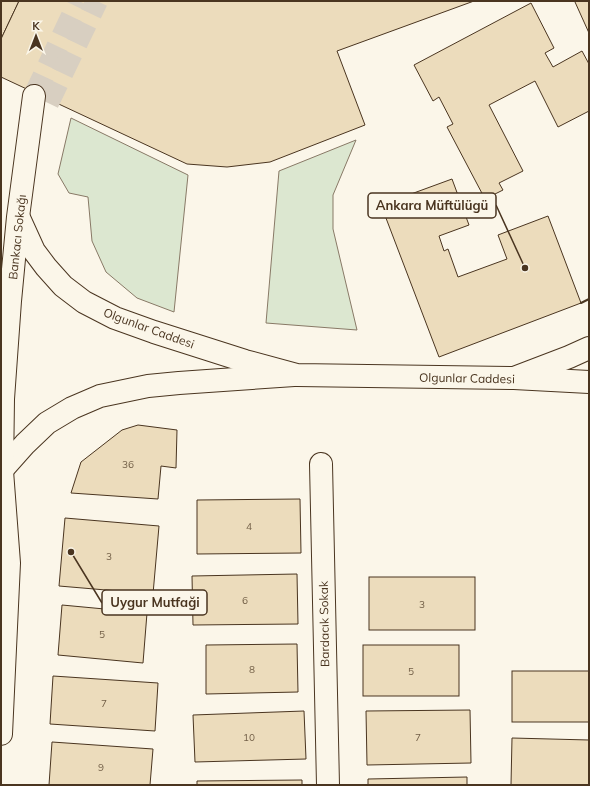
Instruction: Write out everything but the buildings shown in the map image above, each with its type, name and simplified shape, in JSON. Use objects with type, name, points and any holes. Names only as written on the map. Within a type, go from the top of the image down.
[{"type":"street","name":"Bankacı Sokağı","points":[[1,734],[9,563],[1,471],[3,398],[18,217],[25,171],[41,100]]},
{"type":"street","name":"Olgunlar Caddesi","points":[[18,217],[34,250],[46,267],[63,286],[84,302],[115,318],[154,332],[245,361],[297,375]]},
{"type":"street","points":[[514,378],[589,348]]},
{"type":"street","name":"Olgunlar Caddesi","points":[[1,471],[25,444],[47,423],[72,408],[100,396],[148,386],[297,375],[514,378],[589,382]]},
{"type":"street","name":"Bardacık Sokak","points":[[321,464],[328,785]]},
{"type":"green space","points":[[71,118],[188,175],[174,312],[137,298],[106,272],[92,241],[88,197],[69,193],[58,174]]},
{"type":"green space","points":[[356,140],[333,195],[333,229],[357,330],[266,323],[279,171]]},
{"type":"tunnel","points":[[34,96],[79,1]]},
{"type":"tunnel","points":[[48,103],[97,1]]},
{"type":"wall","points":[[581,303],[589,299]]},
{"type":"place","name":"Ankara Müftülügü","points":[[525,268]]},
{"type":"place","name":"Uygur Mutfaği","points":[[71,552]]}]
